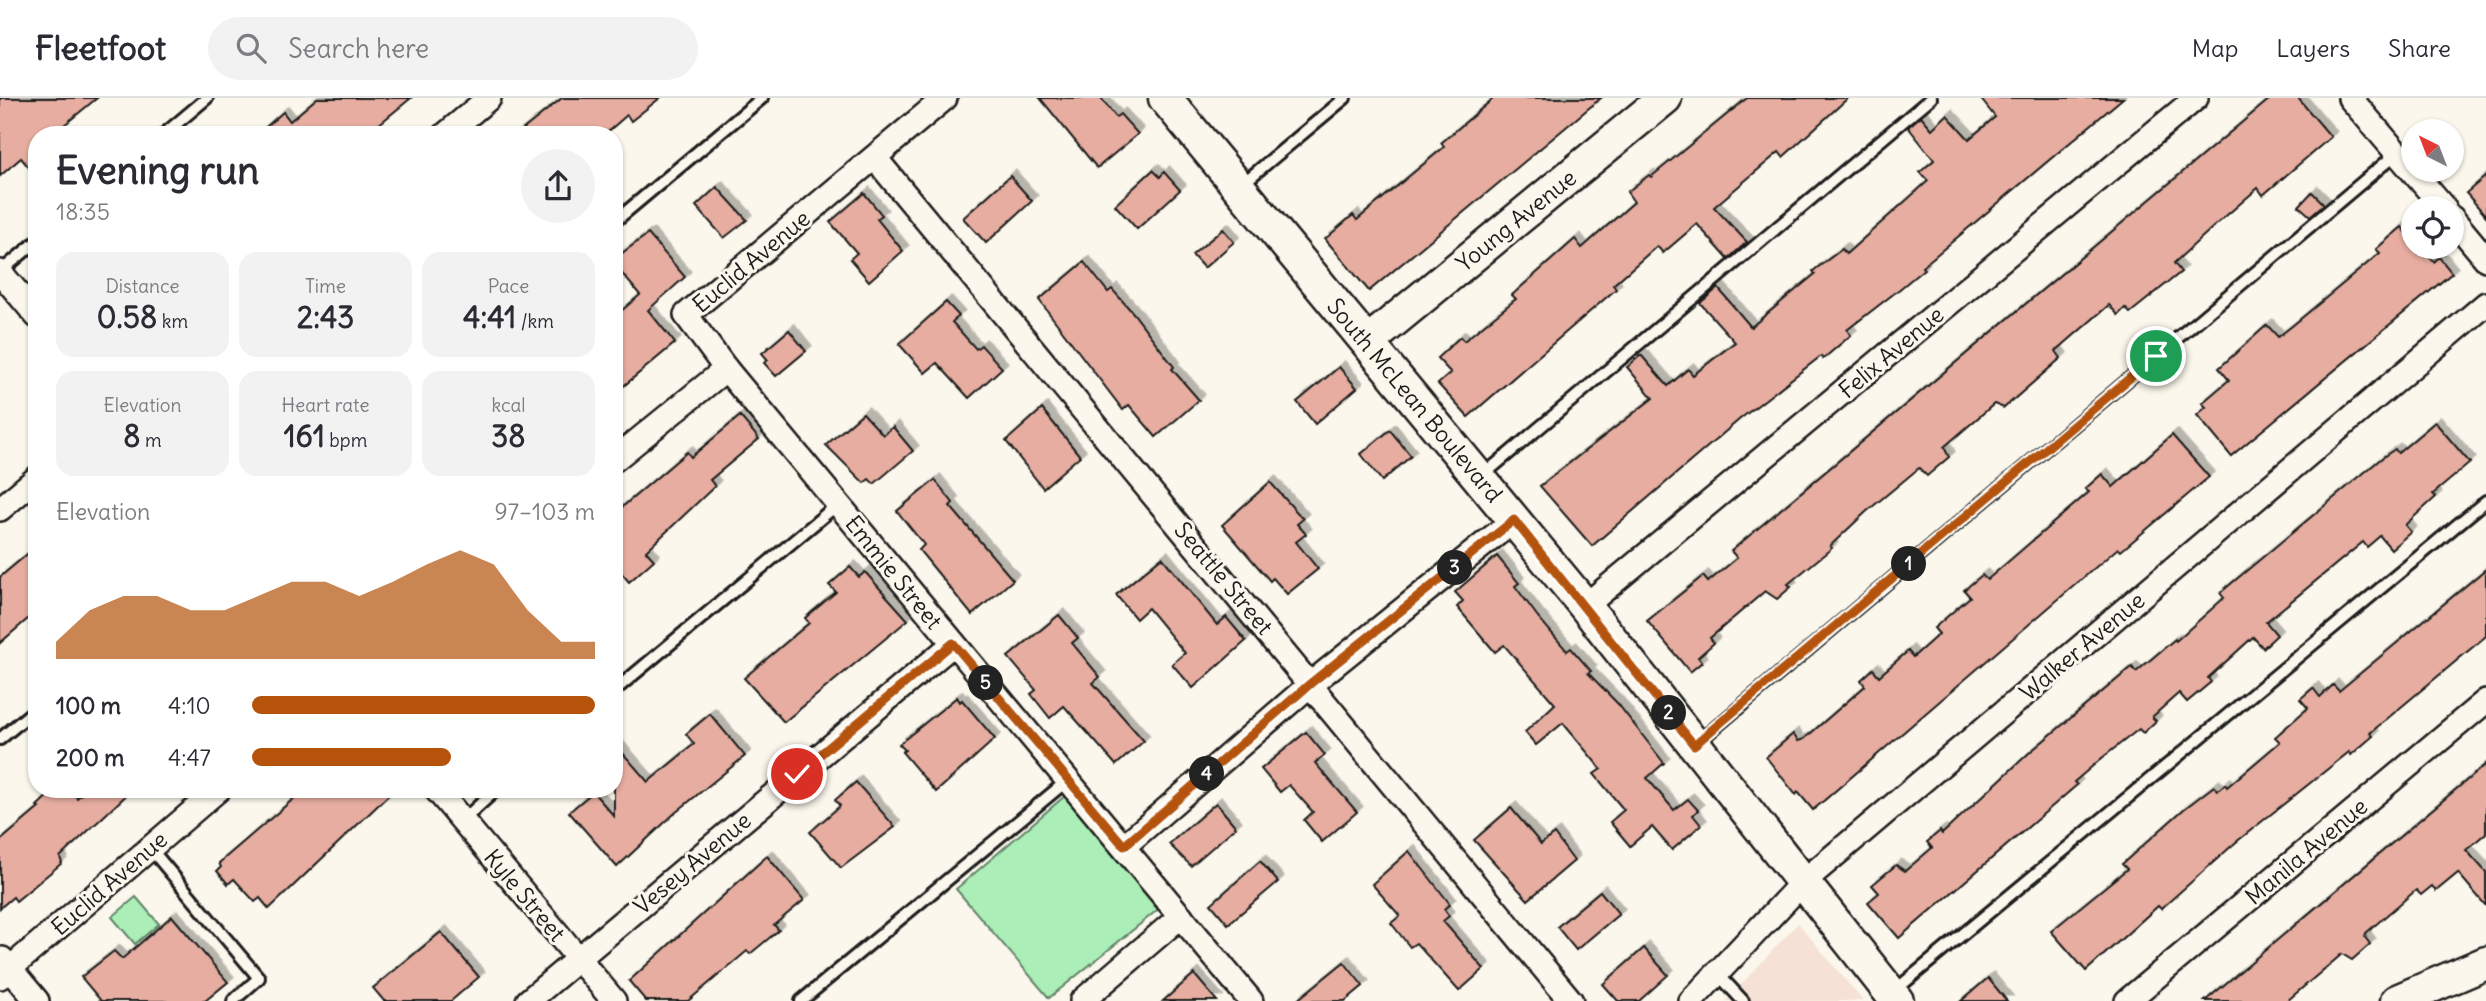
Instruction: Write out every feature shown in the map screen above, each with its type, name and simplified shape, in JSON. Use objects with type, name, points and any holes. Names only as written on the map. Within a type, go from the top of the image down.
[{"type":"main road","name":"South McLean Boulevard","points":[[1165,98],[1585,606],[1894,997]]},
{"type":"main road","name":"Young Avenue","points":[[1368,342],[1665,98]]},
{"type":"main road","points":[[2397,1001],[2486,963]]},
{"type":"street","points":[[456,126],[489,98]]},
{"type":"street","name":"Euclid Avenue","points":[[726,369],[686,315],[945,98]]},
{"type":"street","name":"Felix Avenue","points":[[1585,606],[2196,98]]},
{"type":"street","points":[[2350,98],[2434,196]]},
{"type":"street","name":"Seattle Street","points":[[875,158],[1571,1001]]},
{"type":"street","points":[[2464,232],[2486,259]]},
{"type":"street","points":[[0,272],[28,305]]},
{"type":"street","name":"Walker Avenue","points":[[1691,1001],[1803,882],[2486,304]]},
{"type":"street","points":[[623,453],[726,369]]},
{"type":"street","name":"Emmie Street","points":[[726,369],[1251,1001]]},
{"type":"street","points":[[0,509],[28,486]]},
{"type":"street","points":[[1124,846],[1311,683],[1514,520]]},
{"type":"street","name":"Vesey Avenue","points":[[528,1001],[953,643]]},
{"type":"street","name":"Manila Avenue","points":[[2127,1001],[2486,701]]},
{"type":"street","name":"Euclid Avenue","points":[[3,967],[208,798]]},
{"type":"street","name":"Kyle Street","points":[[444,798],[614,1001]]},
{"type":"street","points":[[1082,1001],[1181,916]]},
{"type":"street","points":[[3,967],[37,1001]]},
{"type":"lane","points":[[174,126],[207,98]]},
{"type":"lane","points":[[623,214],[762,98]]},
{"type":"lane","points":[[1239,186],[1345,98]]},
{"type":"lane","points":[[1479,478],[1931,98]]},
{"type":"lane","points":[[1694,745],[2397,153]]},
{"type":"lane","points":[[0,272],[28,249]]},
{"type":"lane","points":[[1894,997],[2486,501]]},
{"type":"lane","points":[[623,683],[838,504]]},
{"type":"lane","points":[[0,739],[28,716]]},
{"type":"lane","points":[[801,1001],[1069,780]]},
{"type":"lane","points":[[463,821],[487,798]]},
{"type":"lane","points":[[150,848],[260,978],[233,1001]]},
{"type":"lane","points":[[1717,973],[1743,1001]]},
{"type":"shaded area","points":[[1798,923],[1863,1001],[1726,1001]]},
{"type":"green space","points":[[1066,795],[1161,907],[1049,998],[956,889]]},
{"type":"green space","points":[[136,897],[159,924],[135,944],[112,917]]},
{"type":"building","points":[[0,98],[97,98],[63,126],[28,126],[28,166],[21,158],[0,176]]},
{"type":"building","points":[[317,98],[411,98],[377,126],[267,126],[283,112],[290,121]]},
{"type":"building","points":[[562,98],[660,98],[631,121],[627,115],[614,126],[527,126]]},
{"type":"building","points":[[1040,98],[1101,98],[1116,117],[1120,114],[1138,134],[1097,168]]},
{"type":"building","points":[[1494,98],[1601,98],[1369,291],[1325,239],[1353,215],[1357,220],[1444,147],[1441,143]]},
{"type":"building","points":[[1747,98],[1848,98],[1783,157],[1779,152],[1714,207],[1747,242],[1728,259],[1697,224],[1663,253],[1657,246],[1613,285],[1616,289],[1468,417],[1438,384],[1451,373],[1437,358],[1460,337],[1464,341],[1516,299],[1512,295],[1575,239],[1582,248],[1634,202],[1627,192],[1649,175],[1651,177]]},
{"type":"building","points":[[1980,98],[2123,98],[1922,267],[1924,269],[1847,330],[1851,335],[1823,359],[1821,356],[1740,419],[1592,546],[1540,486],[1653,398],[1627,367],[1641,355],[1668,386],[1688,369],[1693,375],[1735,342],[1700,303],[1718,288],[1751,327],[1815,274],[1813,271],[1842,249],[1846,254],[1928,181],[1920,172],[1934,160],[1908,127],[1921,116],[1932,129],[1947,115],[1969,139],[1995,117]]},
{"type":"building","points":[[2271,98],[2298,98],[2331,137],[2263,195],[2258,188],[2211,229],[2174,263],[2181,272],[2130,313],[2125,308],[2118,315],[2109,305],[2056,351],[2061,358],[2004,408],[1994,404],[1944,447],[1949,457],[1927,476],[1919,468],[1866,512],[1830,546],[1832,548],[1788,584],[1791,587],[1777,599],[1765,591],[1710,638],[1714,643],[1698,657],[1702,662],[1690,672],[1647,621],[1703,576],[1708,582],[1737,558],[1731,551]]},
{"type":"building","points":[[1153,170],[1160,177],[1164,172],[1180,190],[1137,229],[1115,205]]},
{"type":"building","points":[[1010,176],[1032,201],[986,243],[963,218]]},
{"type":"building","points":[[2486,176],[2486,216],[2466,193]]},
{"type":"building","points":[[717,187],[747,220],[724,238],[696,206]]},
{"type":"building","points":[[2312,192],[2324,204],[2310,216],[2299,206]]},
{"type":"building","points":[[864,193],[882,215],[877,219],[903,251],[869,281],[850,259],[857,253],[830,222]]},
{"type":"building","points":[[2401,228],[2401,259],[2431,259],[2434,262],[2441,259],[2452,273],[2231,456],[2197,415],[2206,407],[2202,403],[2229,380],[2219,368],[2267,325],[2278,337],[2380,253],[2376,249]]},
{"type":"building","points":[[1223,229],[1234,242],[1204,268],[1192,255]]},
{"type":"building","points":[[648,234],[685,277],[648,310],[675,343],[623,386],[623,309],[640,295],[623,275],[623,252]]},
{"type":"building","points":[[1084,262],[1108,292],[1112,289],[1134,314],[1174,367],[1172,369],[1199,400],[1156,437],[1129,405],[1123,410],[1039,300]]},
{"type":"building","points":[[946,302],[959,316],[952,322],[976,349],[981,345],[1002,368],[969,398],[937,363],[925,373],[899,344]]},
{"type":"building","points":[[789,330],[806,351],[776,376],[764,363],[768,360],[762,353]]},
{"type":"building","points":[[1339,367],[1357,388],[1315,424],[1297,402]]},
{"type":"building","points":[[1042,409],[1080,456],[1043,488],[1006,441]]},
{"type":"building","points":[[863,413],[883,435],[893,427],[913,451],[874,484],[869,479],[864,483],[826,445]]},
{"type":"building","points":[[740,416],[759,439],[710,480],[715,486],[646,551],[654,560],[629,582],[623,575],[623,506],[687,452],[691,457]]},
{"type":"building","points":[[2435,422],[2470,463],[2433,494],[2436,497],[2405,525],[2411,532],[2391,549],[2380,536],[2367,547],[2363,542],[2266,622],[2277,635],[2263,648],[2253,637],[2208,678],[2211,682],[2187,702],[2179,693],[2152,717],[2156,721],[2143,733],[2139,729],[2102,758],[2074,782],[2077,785],[1899,938],[1868,902],[1879,893],[1872,885],[1896,865],[1905,871],[1932,848],[1927,842],[1940,831],[1942,834],[2030,752],[2132,667],[2136,672],[2175,639],[2176,641],[2224,598],[2220,593],[2383,457],[2395,449],[2398,453]]},
{"type":"building","points":[[1390,430],[1411,456],[1382,481],[1361,454]]},
{"type":"building","points":[[2172,435],[2209,477],[2121,551],[2118,548],[1813,810],[1798,792],[1796,795],[1766,757],[1793,734],[1798,741],[1804,739],[1865,686],[1861,680],[1873,669],[1879,676],[1908,651],[1913,657],[1939,634],[1934,628],[1970,597],[1964,590],[1982,575],[1987,580],[2089,492],[2085,489],[2102,474],[2113,487]]},
{"type":"building","points":[[935,480],[953,503],[950,506],[1013,580],[972,615],[919,550],[924,545],[897,511]]},
{"type":"building","points":[[1270,482],[1303,519],[1297,524],[1306,534],[1296,542],[1318,569],[1287,594],[1273,578],[1270,581],[1222,525]]},
{"type":"building","points":[[28,554],[28,619],[0,643],[0,577]]},
{"type":"building","points":[[1497,556],[1519,583],[1515,586],[1538,617],[1567,651],[1571,648],[1591,671],[1588,673],[1618,704],[1664,763],[1647,778],[1674,810],[1688,799],[1698,810],[1693,815],[1701,825],[1672,850],[1652,827],[1630,846],[1610,822],[1624,810],[1594,774],[1601,769],[1563,723],[1536,745],[1525,732],[1555,704],[1504,645],[1495,652],[1457,607],[1463,601],[1455,592]]},
{"type":"building","points":[[1162,557],[1217,625],[1226,617],[1246,641],[1193,688],[1172,664],[1185,653],[1148,608],[1136,619],[1116,595]]},
{"type":"building","points":[[850,567],[859,577],[865,572],[908,620],[784,722],[744,678],[809,623],[805,618],[836,592],[829,585]]},
{"type":"building","points":[[2486,569],[2486,636],[2370,733],[2373,736],[2351,755],[2349,752],[2235,843],[2161,909],[2158,906],[2086,971],[2051,931],[2127,869],[2122,864],[2184,809],[2214,786],[2218,790],[2225,784],[2227,787],[2280,742],[2275,737],[2308,708],[2300,699],[2313,688],[2320,697],[2333,685],[2339,691]]},
{"type":"building","points":[[1059,615],[1078,638],[1072,643],[1100,677],[1093,683],[1144,741],[1116,765],[1064,706],[1050,718],[1031,694],[1036,690],[1008,657]]},
{"type":"building","points":[[957,697],[995,739],[936,792],[902,752],[905,750],[899,744]]},
{"type":"building","points":[[710,714],[745,756],[675,813],[617,867],[569,812],[586,798],[598,798],[614,816],[614,798],[623,798],[623,753],[648,782],[694,744],[686,734]]},
{"type":"building","points":[[1306,732],[1325,755],[1315,763],[1357,812],[1322,842],[1304,820],[1313,812],[1289,785],[1280,792],[1261,769]]},
{"type":"building","points":[[2486,764],[2486,833],[2466,850],[2486,872],[2486,906],[2458,873],[2436,891],[2432,886],[2421,895],[2416,890],[2366,933],[2365,937],[2370,944],[2352,960],[2342,954],[2287,1001],[2205,1001]]},
{"type":"building","points":[[856,782],[895,827],[841,868],[810,832],[840,806],[835,800]]},
{"type":"building","points":[[45,798],[123,798],[60,857],[62,863],[16,901],[13,897],[0,908],[0,841],[39,808],[37,806]]},
{"type":"building","points":[[295,798],[386,798],[269,909],[260,898],[255,902],[234,879],[228,884],[217,871],[221,867],[219,863]]},
{"type":"building","points":[[1216,803],[1236,827],[1191,866],[1169,844]]},
{"type":"building","points":[[1511,808],[1541,844],[1554,834],[1574,861],[1528,900],[1474,840]]},
{"type":"building","points":[[1409,851],[1450,904],[1444,909],[1449,916],[1443,921],[1484,969],[1459,991],[1416,943],[1410,947],[1391,923],[1400,916],[1372,884]]},
{"type":"building","points":[[767,856],[804,900],[774,925],[779,930],[750,954],[747,951],[688,1001],[646,1001],[629,981]]},
{"type":"building","points":[[1260,861],[1278,882],[1228,924],[1211,904]]},
{"type":"building","points":[[1600,891],[1619,914],[1576,950],[1557,927]]},
{"type":"building","points":[[172,916],[228,982],[205,1001],[101,1001],[81,977],[114,951],[122,959]]},
{"type":"building","points":[[441,932],[479,977],[451,1001],[384,1001],[373,988]]},
{"type":"building","points":[[1644,948],[1668,975],[1639,1001],[1618,1001],[1603,984]]},
{"type":"building","points":[[1344,962],[1363,986],[1345,1001],[1296,1001]]},
{"type":"building","points":[[1194,974],[1217,1001],[1163,1001]]},
{"type":"building","points":[[1988,978],[2007,1001],[1961,1001]]},
{"type":"route","points":[[797,774],[953,643],[1124,846],[1311,683],[1514,520],[1694,745],[2156,356]]}]
